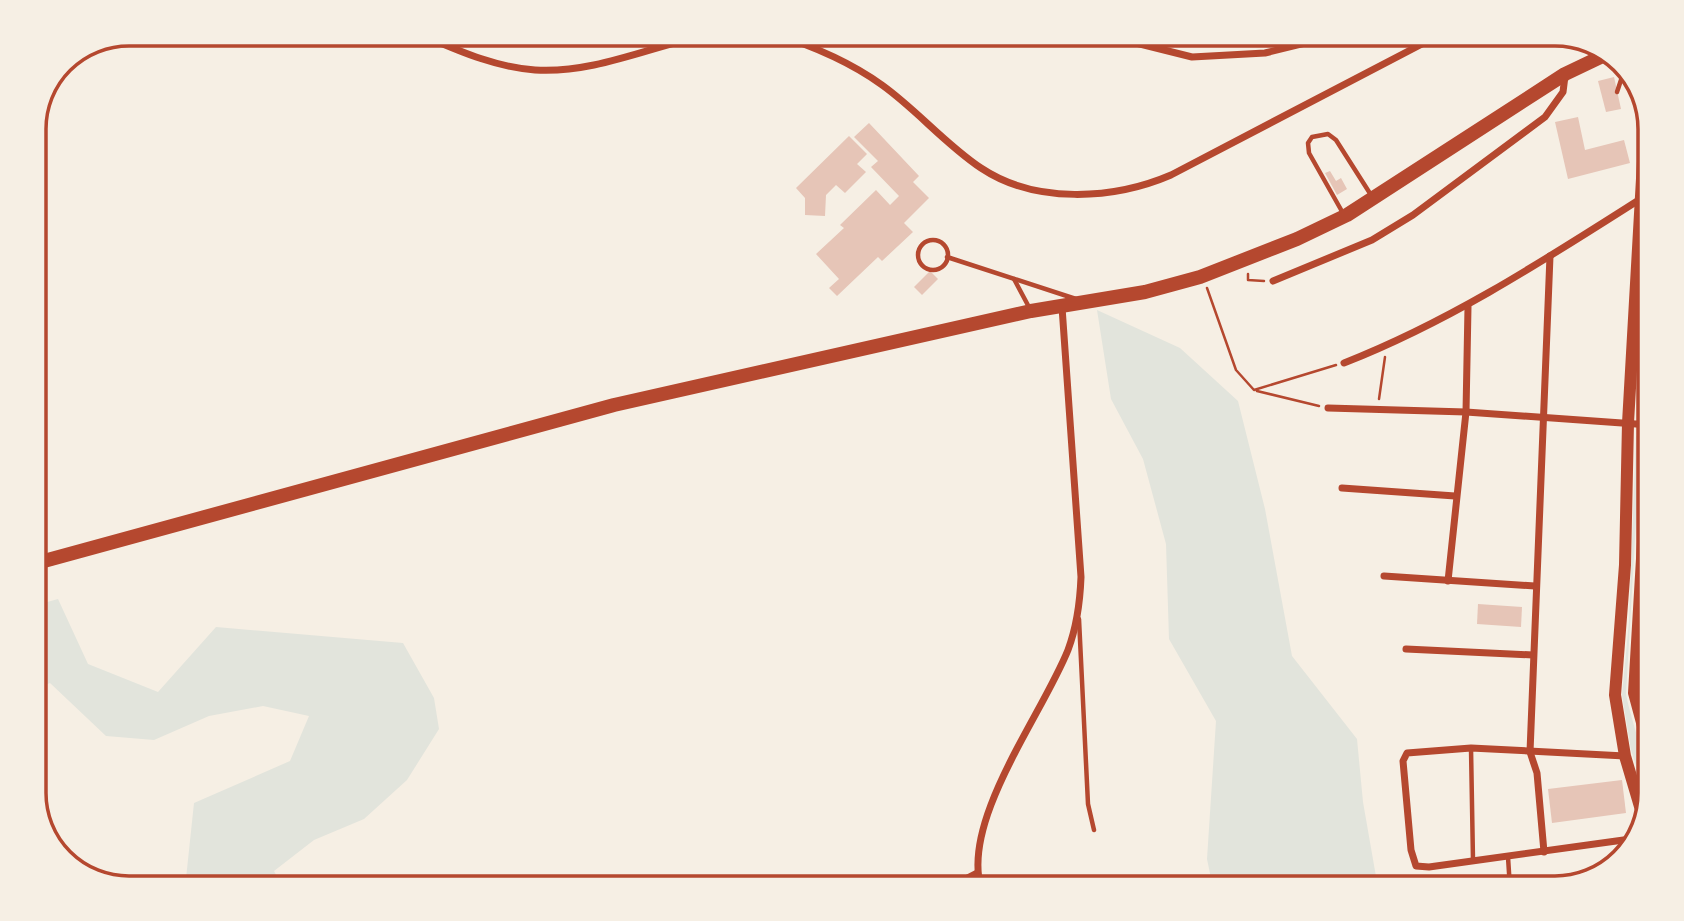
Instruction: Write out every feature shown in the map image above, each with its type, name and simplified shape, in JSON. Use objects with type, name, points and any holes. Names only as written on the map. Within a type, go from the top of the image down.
[{"type":"main road","points":[[46,560],[614,405],[1031,311],[1089,303],[1200,277],[1285,245],[1345,216],[1565,74],[1599,58]]},
{"type":"main road","points":[[1638,273],[1628,423],[1625,565],[1615,695],[1625,756],[1638,800]]},
{"type":"main road","points":[[1638,659],[1634,693],[1638,704]]},
{"type":"street","points":[[448,46],[484,61],[536,70],[583,67],[658,46]]},
{"type":"street","points":[[804,46],[844,62],[883,85],[981,168],[1023,185],[1081,195],[1126,189],[1171,175],[1418,46]]},
{"type":"street","points":[[1148,46],[1192,57],[1265,53],[1293,46]]},
{"type":"street","points":[[1273,281],[1372,240],[1413,215],[1545,117],[1563,92],[1565,74]]},
{"type":"street","points":[[1344,363],[1386,347],[1468,307],[1638,201]]},
{"type":"street","points":[[1544,852],[1537,774],[1530,752],[1550,256]]},
{"type":"street","points":[[978,876],[976,854],[985,818],[1068,650],[1079,614],[1081,577],[1062,307]]},
{"type":"street","points":[[1448,581],[1466,412],[1468,307]]},
{"type":"street","points":[[1328,408],[1466,412],[1638,424]]},
{"type":"street","points":[[1342,488],[1455,496]]},
{"type":"street","points":[[1384,576],[1535,586]]},
{"type":"street","points":[[1406,649],[1533,655]]},
{"type":"street","points":[[1624,840],[1416,866],[1411,850],[1403,761],[1407,753],[1471,748],[1625,756]]},
{"type":"street","points":[[971,876],[977,873]]},
{"type":"lane","points":[[1617,92],[1621,78]]},
{"type":"lane","points":[[1345,216],[1309,153],[1312,137],[1320,133],[1328,134],[1336,140],[1373,199]]},
{"type":"lane","points":[[931,240],[942,243],[947,257],[943,265],[932,270],[922,265],[918,255],[921,245],[931,240]]},
{"type":"lane","points":[[947,257],[1089,303]]},
{"type":"lane","points":[[1013,278],[1031,311]]},
{"type":"lane","points":[[1079,614],[1088,804],[1094,830]]},
{"type":"lane","points":[[1471,748],[1473,861]]},
{"type":"lane","points":[[1508,856],[1509,876]]},
{"type":"path","points":[[1253,272],[1245,275],[1248,280],[1273,281]]},
{"type":"path","points":[[1200,277],[1209,293],[1236,370],[1254,390],[1328,408]]},
{"type":"path","points":[[1377,411],[1386,347]]},
{"type":"path","points":[[1254,390],[1344,363]]},
{"type":"shaded area","points":[[1097,310],[1180,348],[1238,401],[1265,509],[1292,656],[1357,739],[1363,802],[1376,876],[1211,876],[1207,859],[1216,721],[1169,639],[1166,544],[1143,459],[1111,399]]},
{"type":"shaded area","points":[[1638,436],[1638,488],[1626,694],[1638,739],[1638,772],[1631,750],[1622,695],[1629,621]]},
{"type":"shaded area","points":[[58,599],[88,664],[158,692],[216,627],[403,643],[434,698],[439,729],[407,780],[364,819],[314,840],[274,871],[277,876],[186,876],[194,803],[290,761],[309,716],[263,706],[209,716],[154,740],[106,736],[50,683],[46,685],[46,602]]},
{"type":"building","points":[[1614,77],[1621,109],[1606,112],[1598,81]]},
{"type":"building","points":[[1578,117],[1585,150],[1624,140],[1630,163],[1568,179],[1555,122]]},
{"type":"building","points":[[869,123],[919,176],[913,182],[929,198],[904,223],[913,232],[882,261],[878,257],[837,296],[829,288],[839,279],[816,254],[844,228],[840,225],[876,190],[890,205],[899,196],[871,167],[878,161],[854,137]]},
{"type":"building","points":[[849,136],[867,154],[857,164],[866,172],[845,193],[836,185],[826,195],[825,216],[805,215],[805,198],[796,188]]},
{"type":"building","points":[[1330,171],[1336,181],[1341,178],[1347,189],[1337,195],[1325,173]]},
{"type":"building","points":[[930,271],[938,279],[922,295],[914,287]]},
{"type":"building","points":[[1478,604],[1522,607],[1521,627],[1477,624]]},
{"type":"building","points":[[1622,780],[1626,813],[1552,823],[1548,789]]}]
